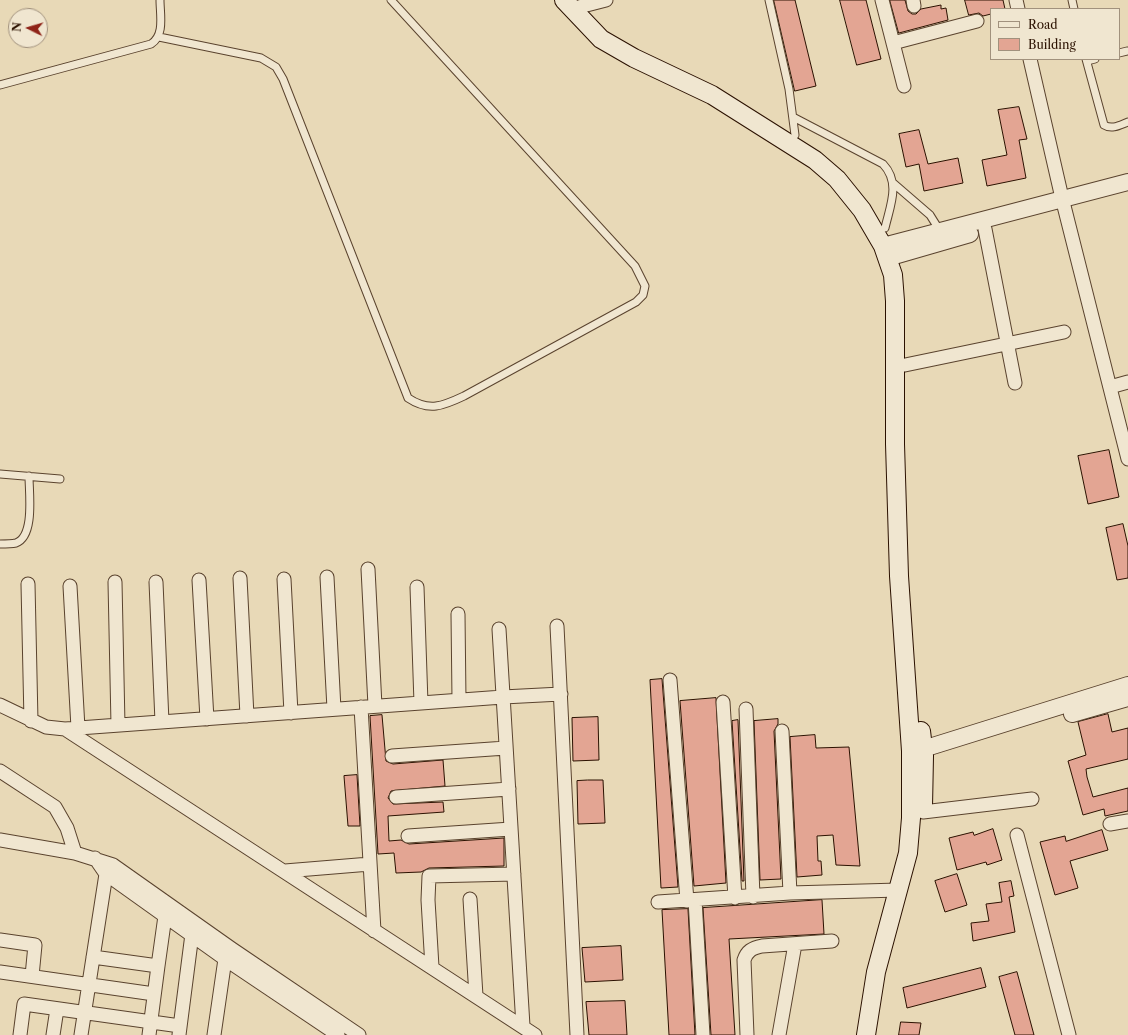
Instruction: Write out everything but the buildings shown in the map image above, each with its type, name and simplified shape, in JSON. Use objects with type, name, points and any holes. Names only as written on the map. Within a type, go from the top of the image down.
[{"type":"main road","points":[[574,4],[609,31],[640,49],[717,86],[795,135],[819,152],[844,174],[871,204],[885,228],[890,251],[895,301],[895,444],[899,576],[923,812],[919,855],[895,941],[877,1035]]},
{"type":"main road","points":[[574,4],[601,38],[634,58],[712,95],[815,160],[837,179],[862,210],[903,273],[906,300],[905,445],[917,754],[908,853],[876,972],[866,1035]]},
{"type":"street","points":[[574,4],[606,0]]},
{"type":"street","points":[[882,0],[904,86]]},
{"type":"street","points":[[893,44],[977,21]]},
{"type":"street","points":[[1030,60],[1063,202],[1128,459]]},
{"type":"street","points":[[890,251],[985,230],[1063,202],[1128,182]]},
{"type":"street","points":[[890,251],[940,231],[1063,202],[1128,190]]},
{"type":"street","points":[[985,230],[1015,384]]},
{"type":"street","points":[[905,365],[1064,332]]},
{"type":"street","points":[[1110,387],[1128,382]]},
{"type":"street","points":[[368,569],[375,706]]},
{"type":"street","points":[[327,577],[334,709]]},
{"type":"street","points":[[240,578],[247,716]]},
{"type":"street","points":[[284,579],[291,712]]},
{"type":"street","points":[[199,580],[207,719]]},
{"type":"street","points":[[115,582],[118,726]]},
{"type":"street","points":[[156,582],[162,722]]},
{"type":"street","points":[[28,584],[31,721]]},
{"type":"street","points":[[70,586],[71,729]]},
{"type":"street","points":[[416,587],[421,703]]},
{"type":"street","points":[[458,614],[459,700]]},
{"type":"street","points":[[557,626],[577,1035]]},
{"type":"street","points":[[499,629],[523,1026]]},
{"type":"street","points":[[670,680],[703,1035]]},
{"type":"street","points":[[917,754],[1128,685]]},
{"type":"street","points":[[0,705],[46,727],[71,729],[503,696],[561,694]]},
{"type":"street","points":[[917,754],[950,750],[1128,698]]},
{"type":"street","points":[[723,702],[735,898]]},
{"type":"street","points":[[361,707],[374,931]]},
{"type":"street","points":[[746,708],[753,897]]},
{"type":"street","points":[[71,729],[374,931],[432,967],[535,1035]]},
{"type":"street","points":[[782,731],[790,894]]},
{"type":"street","points":[[392,756],[506,748]]},
{"type":"street","points":[[0,771],[55,807],[67,828],[75,853]]},
{"type":"street","points":[[396,798],[509,789]]},
{"type":"street","points":[[923,812],[1032,799]]},
{"type":"street","points":[[1110,824],[1128,821]]},
{"type":"street","points":[[408,836],[511,829]]},
{"type":"street","points":[[1017,835],[1069,1035]]},
{"type":"street","points":[[0,840],[75,853],[95,858],[113,865],[232,949],[359,1035]]},
{"type":"street","points":[[95,858],[106,874],[225,959],[338,1035]]},
{"type":"street","points":[[285,871],[370,864]]},
{"type":"street","points":[[81,1035],[106,874]]},
{"type":"street","points":[[432,967],[428,900],[429,876],[514,874]]},
{"type":"street","points":[[658,902],[790,894],[899,890]]},
{"type":"street","points":[[470,899],[476,996]]},
{"type":"street","points":[[148,1035],[165,916]]},
{"type":"street","points":[[20,1035],[24,1004],[150,1021],[180,1030],[192,934]]},
{"type":"street","points":[[0,940],[34,945],[32,976]]},
{"type":"street","points":[[748,1035],[744,960],[746,953],[754,948],[762,946],[832,942]]},
{"type":"street","points":[[779,1035],[795,944]]},
{"type":"street","points":[[93,957],[158,966]]},
{"type":"street","points":[[214,1035],[225,959]]},
{"type":"street","points":[[0,972],[154,994]]},
{"type":"street","points":[[53,1035],[57,1009]]},
{"type":"lane","points":[[0,85],[151,44],[158,37],[161,30],[160,0]]},
{"type":"lane","points":[[158,37],[262,58],[276,67],[284,79],[408,398],[419,405],[445,405],[636,302],[643,295],[646,286],[635,266],[392,0]]},
{"type":"lane","points":[[769,0],[789,89],[795,135]]},
{"type":"lane","points":[[1120,53],[1127,51]]},
{"type":"lane","points":[[1087,60],[1104,124],[1108,127],[1114,127],[1128,122]]},
{"type":"lane","points":[[793,117],[883,164],[890,171],[893,183],[893,196],[885,228]]},
{"type":"lane","points":[[893,183],[930,215],[940,231]]},
{"type":"lane","points":[[0,474],[60,479]]},
{"type":"lane","points":[[0,544],[16,543],[24,537],[29,526],[29,476]]}]
